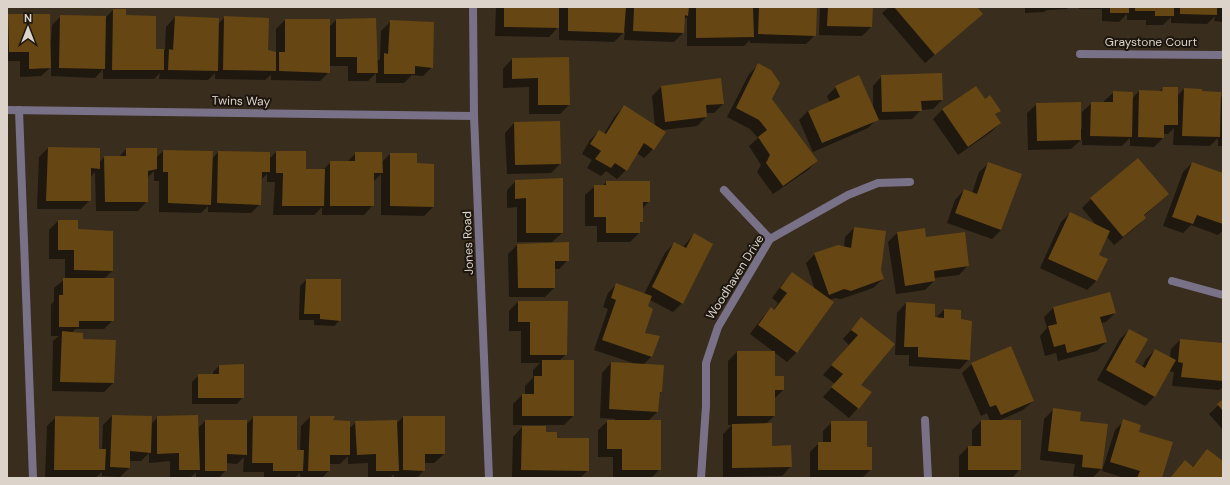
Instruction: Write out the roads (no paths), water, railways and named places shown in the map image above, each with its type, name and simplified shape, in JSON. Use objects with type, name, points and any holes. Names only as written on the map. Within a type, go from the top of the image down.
[{"type":"street","name":"Jones Road","points":[[473,7],[474,116],[489,478]]},
{"type":"street","name":"Graystone Court","points":[[1080,54],[1223,54]]},
{"type":"street","name":"Twins Way","points":[[7,110],[474,116]]},
{"type":"street","points":[[19,110],[33,478]]},
{"type":"street","name":"Woodhaven Drive","points":[[701,478],[706,406],[706,363],[718,327],[770,239],[854,193],[878,183],[910,182]]},
{"type":"street","points":[[724,190],[770,239]]},
{"type":"street","points":[[1172,280],[1223,294]]},
{"type":"street","points":[[925,420],[928,478]]}]
